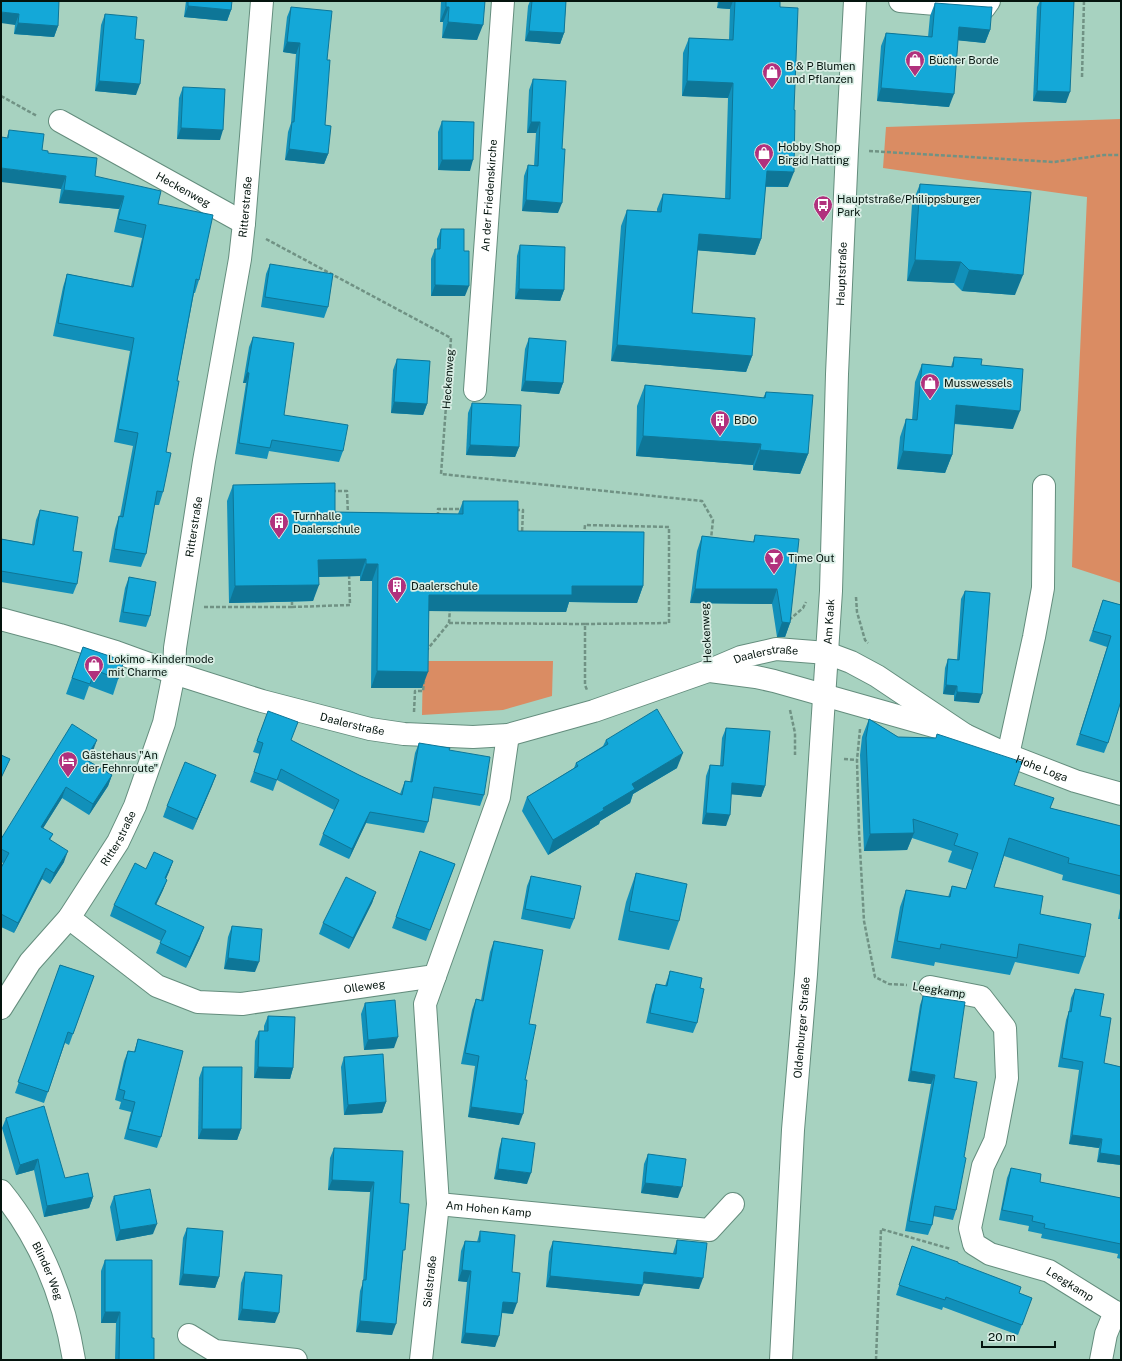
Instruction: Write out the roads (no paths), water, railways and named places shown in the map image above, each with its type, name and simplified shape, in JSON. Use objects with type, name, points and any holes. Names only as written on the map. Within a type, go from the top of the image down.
[{"type":"street","name":"Ritterstraße","points":[[1,1008],[30,962],[69,918],[118,842],[135,806],[164,723],[174,673],[175,648],[204,461],[240,259],[262,1]]},
{"type":"street","name":"An der Friedenskirche","points":[[475,390],[503,1]]},
{"type":"street","name":"Hauptstraße","points":[[832,548],[847,150],[855,1]]},
{"type":"street","points":[[900,1],[984,8],[989,1]]},
{"type":"street","name":"Heckenweg","points":[[60,121],[244,223]]},
{"type":"street","points":[[1008,755],[1034,637],[1043,588],[1044,486]]},
{"type":"street","name":"Am Kaak","points":[[824,696],[832,548]]},
{"type":"street","name":"Daalerstraße","points":[[1,619],[116,652],[174,673],[262,701],[370,729],[412,734],[473,737],[508,735],[594,711],[708,671],[740,657],[776,649],[827,653]]},
{"type":"street","name":"Hohe Loga","points":[[827,653],[851,662],[877,676],[965,736]]},
{"type":"street","name":"Daalerstraße","points":[[708,671],[756,677],[824,696]]},
{"type":"street","name":"Hohe Loga","points":[[824,696],[965,736],[1008,755],[1075,781],[1121,794]]},
{"type":"street","name":"Oldenburger Straße","points":[[781,1360],[793,1130],[806,974],[824,696]]},
{"type":"street","points":[[435,976],[499,797],[508,735]]},
{"type":"street","name":"Olleweg","points":[[69,918],[157,986],[198,1002],[242,1004],[435,976]]},
{"type":"street","name":"Am Hohen Kamp","points":[[435,976],[425,1004],[438,1204],[709,1230],[733,1204]]},
{"type":"street","name":"Leegkamp","points":[[930,987],[981,997],[1005,1028],[1007,1078],[995,1142],[983,1166],[970,1228],[974,1244],[990,1254],[1049,1271],[1118,1312],[1106,1334],[1102,1360]]},
{"type":"street","name":"Blinder Weg","points":[[1,1191],[24,1222],[42,1254],[59,1294],[74,1360]]},
{"type":"street","name":"Sielstraße","points":[[421,1360],[438,1204]]},
{"type":"street","points":[[189,1335],[215,1351],[296,1360]]},
{"type":"place","name":"Bücher Borde","points":[[915,77]]},
{"type":"place","name":"B & P Blumen und Pflanzen","points":[[772,89]]},
{"type":"place","name":"Hobby Shop Birgid Hatting","points":[[764,170]]},
{"type":"place","name":"Hauptstraße/Philippsburger Park","points":[[823,222]]},
{"type":"place","name":"Musswessels","points":[[930,400]]},
{"type":"place","name":"BDO","points":[[720,437]]},
{"type":"place","name":"Turnhalle Daalerschule","points":[[279,539]]},
{"type":"place","name":"Time Out","points":[[774,575]]},
{"type":"place","name":"Daalerschule","points":[[397,603]]},
{"type":"place","name":"Lokimo - Kindermode mit Charme","points":[[94,682]]},
{"type":"place","name":"Gästehaus \"An der Fehnroute\"","points":[[68,778]]}]
